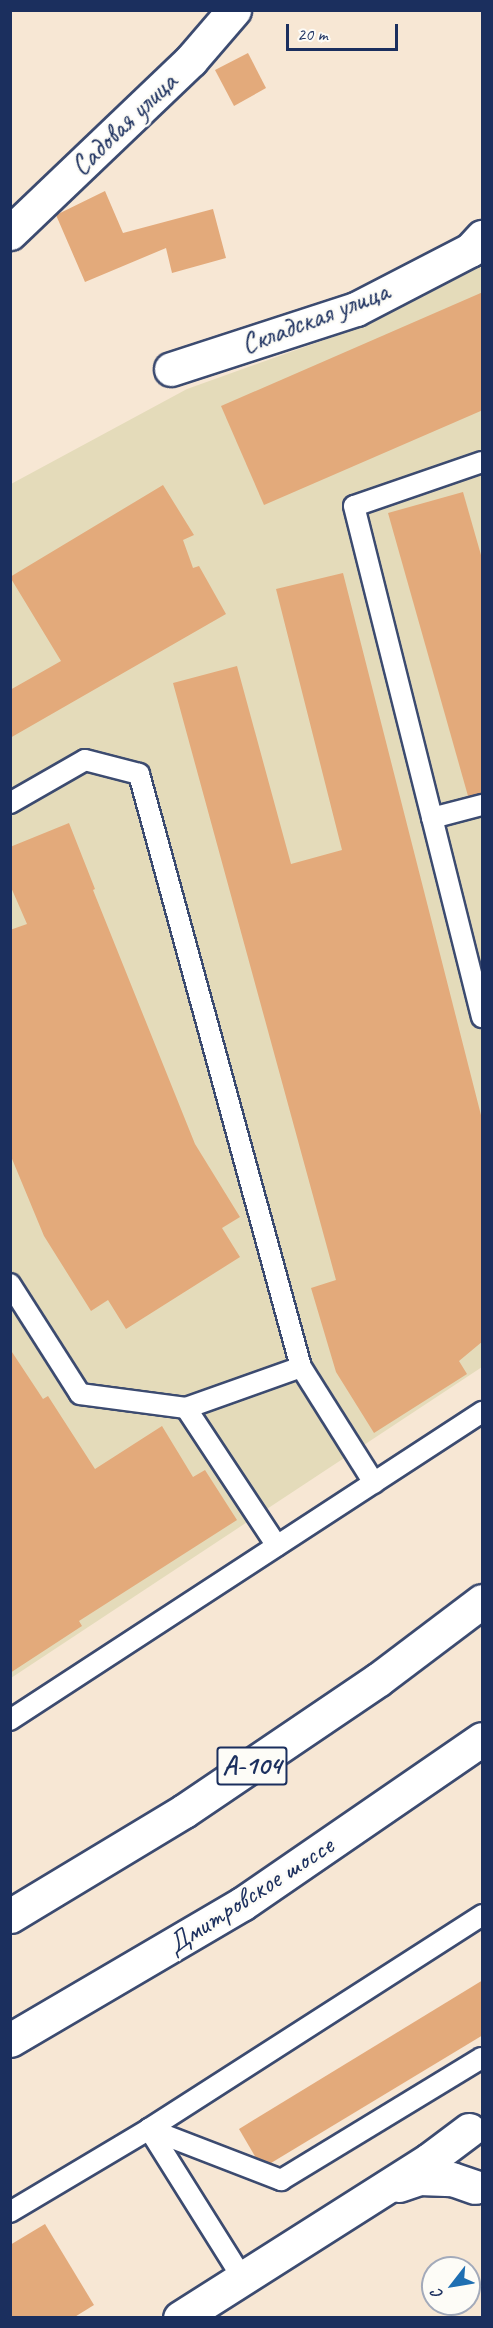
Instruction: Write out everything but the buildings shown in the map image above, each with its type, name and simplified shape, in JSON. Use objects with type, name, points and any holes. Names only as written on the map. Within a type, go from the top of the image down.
[{"type":"main road","name":"Садовая улица","points":[[10,233],[191,60],[234,10]]},
{"type":"main road","name":"Складская улица","points":[[171,369],[356,309],[470,250],[483,237]]},
{"type":"main road","name":"А-104","points":[[10,1916],[184,1811],[379,1679],[483,1601]]},
{"type":"main road","name":"Дмитровское шоссе","points":[[10,2040],[242,1904],[483,1739]]},
{"type":"main road","points":[[476,2122],[463,2145],[463,2160],[479,2190]]},
{"type":"main road","points":[[180,2318],[381,2192],[476,2122]]},
{"type":"main road","points":[[381,2192],[419,2178],[452,2179],[479,2190]]},
{"type":"lane","points":[[483,462],[354,506],[483,1017]]},
{"type":"lane","points":[[10,802],[85,760],[139,774],[301,1367],[374,1483]]},
{"type":"lane","points":[[432,818],[483,805]]},
{"type":"lane","points":[[10,1284],[80,1395],[186,1408],[301,1367]]},
{"type":"lane","points":[[186,1408],[277,1546]]},
{"type":"lane","points":[[10,1720],[483,1412]]},
{"type":"lane","points":[[10,2212],[149,2129],[483,1915]]},
{"type":"lane","points":[[149,2129],[281,2180],[483,2058]]},
{"type":"lane","points":[[149,2129],[243,2279]]},
{"type":"shaded area","points":[[482,266],[482,1367],[11,1678],[11,484],[187,389],[369,324]]}]
